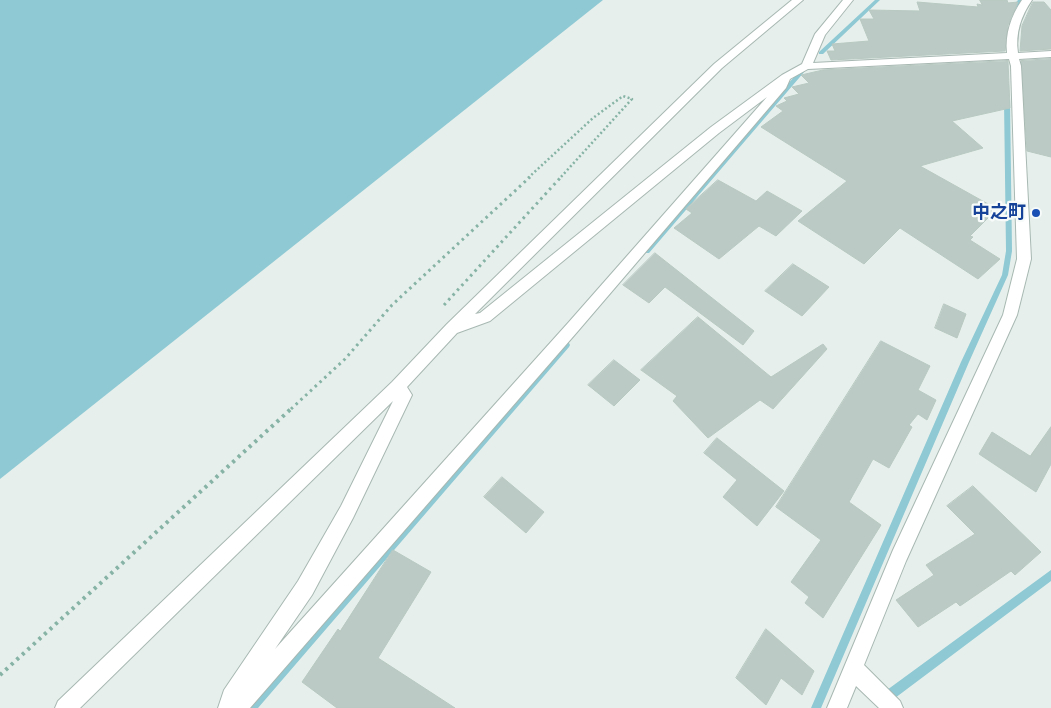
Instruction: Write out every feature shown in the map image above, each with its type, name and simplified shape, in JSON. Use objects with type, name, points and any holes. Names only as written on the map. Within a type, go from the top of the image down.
[{"type":"street","points":[[66,708],[396,387],[452,328],[718,66],[798,0]]},
{"type":"street","points":[[806,66],[820,34],[848,0]]},
{"type":"street","points":[[837,708],[899,556],[1010,315],[1024,259],[1016,66],[1012,56],[1014,30],[1020,9],[1027,0]]},
{"type":"street","points":[[452,328],[485,317],[715,130],[786,77],[806,66],[1051,54]]},
{"type":"street","points":[[236,708],[573,327],[782,86],[786,77]]},
{"type":"street","points":[[228,708],[231,697],[305,588],[347,512],[404,395],[396,387]]},
{"type":"street","points":[[853,668],[893,708]]},
{"type":"path","points":[[0,675],[345,359],[392,305],[593,118],[623,96],[632,99],[443,307]]},
{"type":"water","points":[[0,0],[603,0],[0,479]]},
{"type":"building","points":[[980,0],[1007,0],[1008,3],[1018,2],[1008,25],[1005,51],[831,60],[827,51],[835,51],[832,44],[869,41],[860,19],[874,19],[869,10],[920,11],[917,2],[978,7],[977,4],[982,5]]},
{"type":"building","points":[[1033,2],[1044,2],[1051,10],[1051,49],[1020,51],[1022,26]]},
{"type":"building","points":[[1051,59],[1051,157],[1027,151],[1021,61]]},
{"type":"building","points":[[1008,61],[1010,108],[952,121],[983,148],[920,166],[997,209],[970,236],[973,237],[970,240],[1000,259],[978,279],[900,228],[864,264],[798,221],[847,181],[761,127],[783,111],[776,106],[787,101],[784,98],[799,94],[792,87],[809,83],[801,75],[823,70]]},
{"type":"building","points":[[718,180],[756,201],[767,191],[802,211],[776,236],[759,226],[719,259],[674,228],[692,213],[686,209]]},
{"type":"building","points":[[655,253],[754,331],[743,345],[665,287],[649,303],[623,285]]},
{"type":"building","points":[[793,264],[829,287],[802,316],[765,291]]},
{"type":"building","points":[[944,304],[966,314],[957,338],[935,328]]},
{"type":"building","points":[[698,317],[771,377],[823,344],[827,349],[773,409],[760,400],[708,438],[673,401],[677,396],[641,370]]},
{"type":"building","points":[[881,341],[930,366],[918,390],[936,400],[927,420],[918,414],[909,425],[912,427],[889,468],[873,459],[849,502],[881,525],[823,618],[805,603],[809,597],[791,582],[821,540],[776,507]]},
{"type":"building","points":[[614,360],[640,380],[614,406],[588,385]]},
{"type":"building","points":[[1051,427],[1051,464],[1036,492],[979,454],[992,432],[1030,456]]},
{"type":"building","points":[[717,438],[784,491],[757,526],[723,497],[737,480],[704,453]]},
{"type":"building","points":[[502,477],[544,512],[526,533],[484,497]]},
{"type":"building","points":[[973,486],[1041,552],[1015,575],[1011,571],[960,606],[956,602],[918,627],[896,600],[934,575],[926,565],[975,534],[947,506]]},
{"type":"building","points":[[393,550],[431,572],[378,658],[455,708],[337,708],[302,682],[338,629],[340,631]]},
{"type":"building","points":[[766,629],[814,671],[802,695],[781,678],[766,705],[736,678]]},
{"type":"waterway","points":[[821,53],[878,0]]},
{"type":"waterway","points":[[1011,11],[1020,0]]},
{"type":"waterway","points":[[647,251],[802,71]]},
{"type":"waterway","points":[[816,708],[965,362],[1005,275],[1009,251],[1007,100]]},
{"type":"waterway","points":[[251,708],[566,345]]},
{"type":"waterway","points":[[891,694],[1051,575]]},
{"type":"place","name":"中之町","points":[[1036,213]]}]
